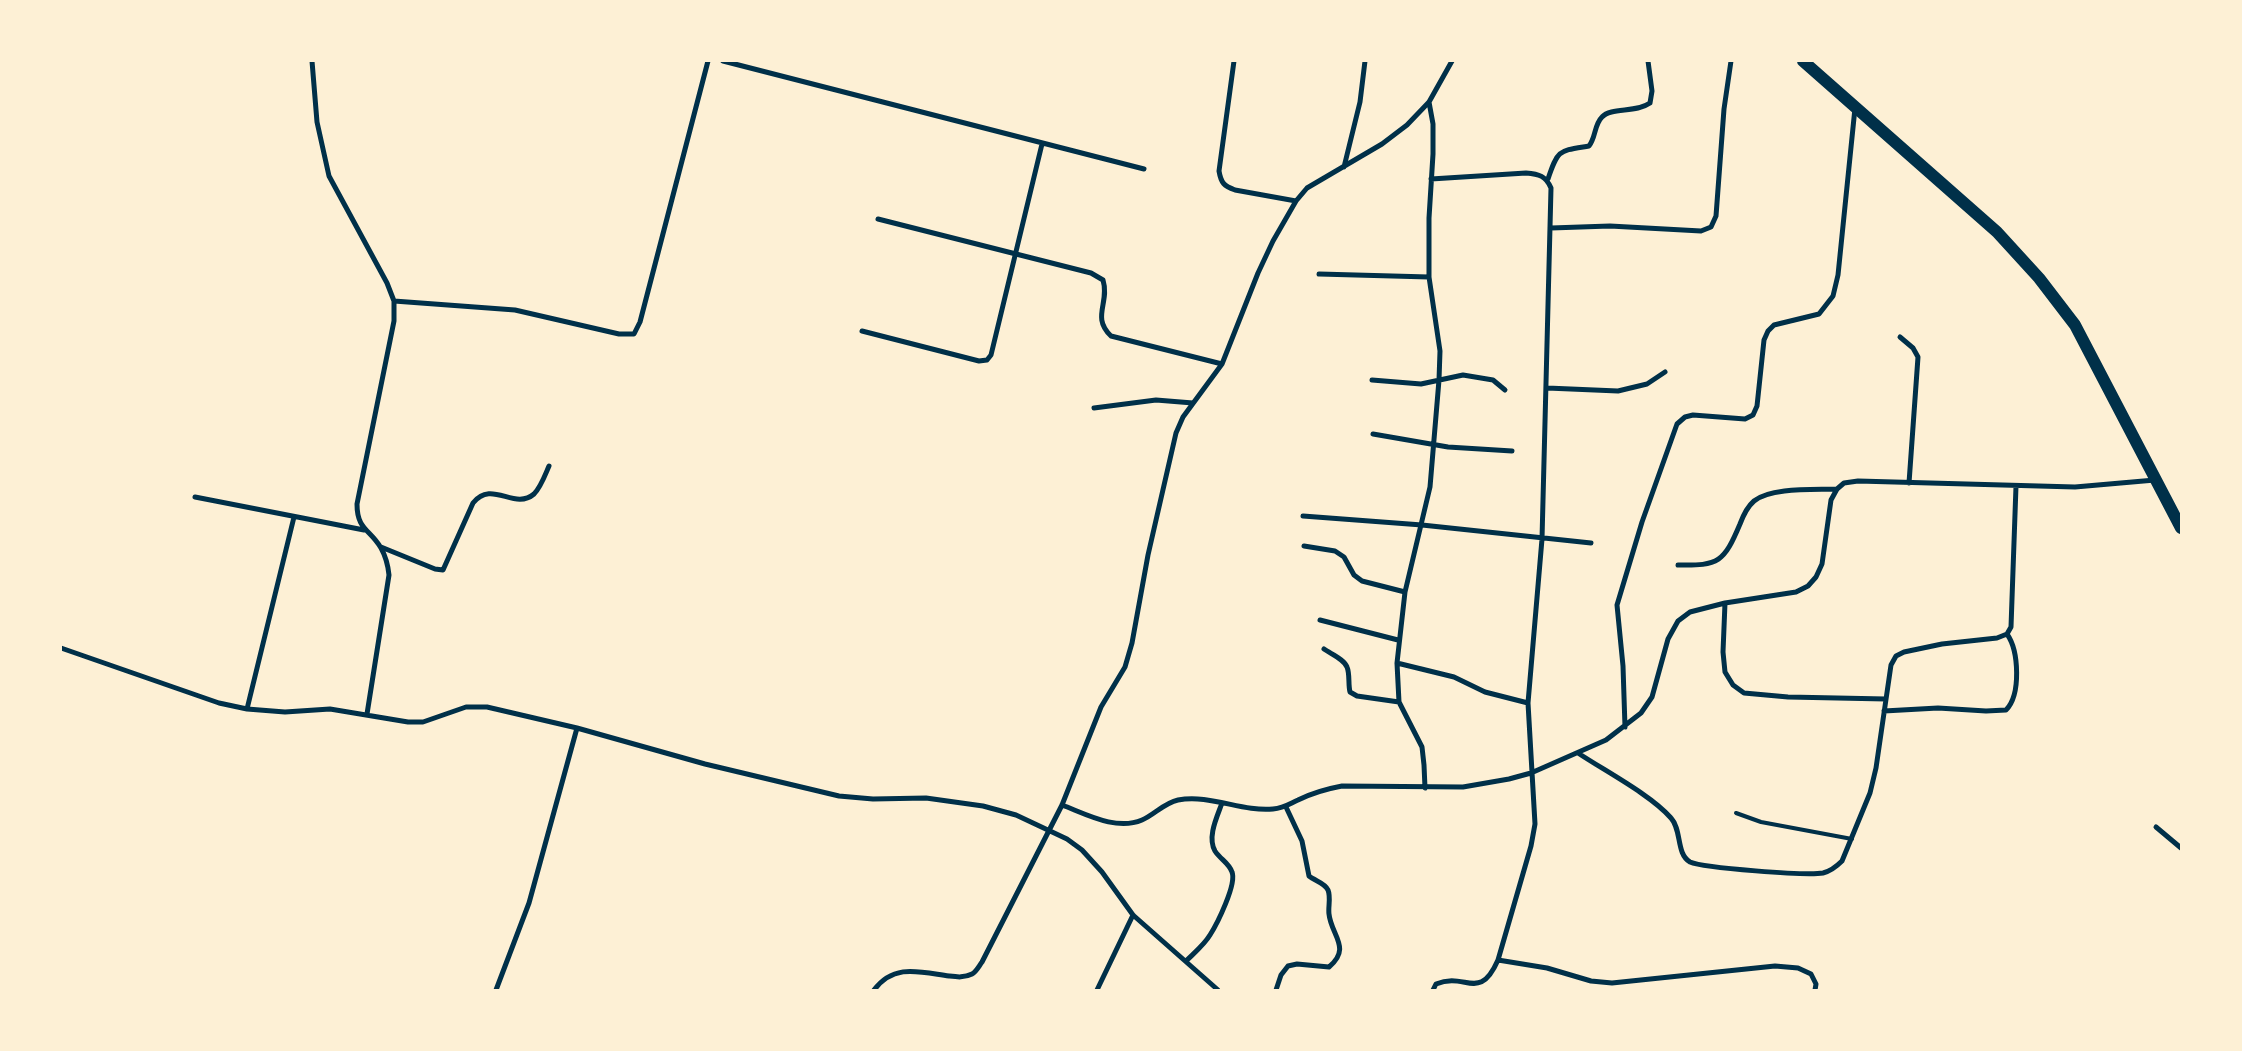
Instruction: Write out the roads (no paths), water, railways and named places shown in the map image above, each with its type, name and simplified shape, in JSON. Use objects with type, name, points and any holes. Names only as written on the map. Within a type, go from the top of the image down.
[{"type":"main road","points":[[1803,61],[1997,232],[2039,278],[2075,325],[2181,528]]},
{"type":"street","points":[[312,61],[317,122],[328,176],[387,283],[394,301],[394,321],[357,504],[357,518],[364,530],[380,546],[387,561],[389,574],[367,714]]},
{"type":"street","points":[[394,301],[514,310],[619,334],[634,334],[640,322],[708,61]]},
{"type":"street","points":[[723,61],[1144,169]]},
{"type":"street","points":[[1234,61],[1219,171],[1220,180],[1227,187],[1235,190],[1296,201]]},
{"type":"street","points":[[1344,166],[1360,102],[1366,61]]},
{"type":"street","points":[[874,990],[882,978],[896,972],[918,972],[961,978],[973,974],[982,962],[1050,830],[1102,707],[1125,667],[1132,643],[1148,555],[1176,433],[1183,417],[1222,364],[1258,273],[1273,242],[1296,201],[1307,188],[1388,139],[1407,125],[1429,102],[1452,61]]},
{"type":"street","points":[[1548,179],[1558,154],[1564,150],[1589,146],[1594,139],[1600,118],[1606,114],[1643,108],[1650,103],[1652,91],[1648,61]]},
{"type":"street","points":[[1551,228],[1610,226],[1700,231],[1711,227],[1716,216],[1724,109],[1731,61]]},
{"type":"street","points":[[1424,788],[1422,747],[1399,702],[1397,663],[1398,640],[1405,592],[1422,525],[1435,445],[1439,380],[1440,350],[1429,277],[1430,179],[1433,124],[1429,102]]},
{"type":"street","points":[[1625,727],[1624,666],[1617,605],[1663,461],[1677,424],[1685,417],[1693,415],[1745,419],[1753,415],[1758,406],[1764,340],[1768,331],[1774,325],[1819,314],[1833,296],[1843,230],[1855,107]]},
{"type":"street","points":[[862,331],[979,361],[987,360],[991,355],[1017,254],[1042,144]]},
{"type":"street","points":[[1430,179],[1526,173],[1538,174],[1548,179],[1552,188],[1542,539],[1528,703],[1535,824],[1531,846],[1498,960],[1492,973],[1484,982],[1476,984],[1445,980],[1436,984],[1433,990]]},
{"type":"street","points":[[878,219],[1091,273],[1103,280],[1106,288],[1101,316],[1103,328],[1111,336],[1222,364]]},
{"type":"street","points":[[1319,274],[1429,277]]},
{"type":"street","points":[[1900,337],[1913,348],[1918,358],[1909,483]]},
{"type":"street","points":[[1547,388],[1618,391],[1647,384],[1666,372]]},
{"type":"street","points":[[1372,380],[1421,384],[1448,376],[1470,376],[1493,380],[1505,390]]},
{"type":"street","points":[[1094,408],[1156,400],[1193,403]]},
{"type":"street","points":[[1373,434],[1435,445],[1512,451]]},
{"type":"street","points":[[380,546],[435,570],[443,570],[473,503],[479,495],[488,492],[527,499],[535,493],[549,466]]},
{"type":"street","points":[[1062,805],[1114,824],[1129,825],[1144,820],[1162,807],[1178,800],[1196,799],[1271,809],[1286,807],[1322,790],[1342,786],[1463,787],[1531,773],[1606,740],[1642,713],[1652,697],[1668,639],[1678,621],[1690,612],[1725,603],[1796,592],[1808,586],[1816,577],[1822,564],[1831,500],[1837,489],[1844,483],[1858,481],[2075,487],[2156,480]]},
{"type":"street","points":[[1578,753],[1660,807],[1673,820],[1679,833],[1682,853],[1689,861],[1701,865],[1822,873],[1834,869],[1842,861],[1870,793],[1876,768],[1891,666],[1896,656],[1904,652],[1942,644],[1997,638],[2007,634],[2011,626],[2016,486]]},
{"type":"street","points":[[1678,565],[1710,564],[1719,559],[1726,553],[1744,514],[1754,501],[1768,495],[1787,491],[1837,489]]},
{"type":"street","points":[[195,497],[364,530]]},
{"type":"street","points":[[1303,516],[1422,525],[1591,543]]},
{"type":"street","points":[[247,709],[294,517]]},
{"type":"street","points":[[1304,546],[1335,551],[1344,557],[1354,576],[1362,581],[1405,592]]},
{"type":"street","points":[[1725,603],[1723,652],[1725,672],[1733,685],[1744,693],[1788,697],[1886,699]]},
{"type":"street","points":[[1320,620],[1398,640]]},
{"type":"street","points":[[1884,711],[1938,708],[1986,712],[2006,710],[2011,705],[2016,692],[2015,651],[2007,634]]},
{"type":"street","points":[[61,648],[210,700],[247,709],[285,712],[330,709],[408,722],[423,722],[466,708],[487,707],[577,728],[705,764],[840,796],[873,800],[926,798],[983,806],[1016,815],[1067,838],[1082,850],[1102,872],[1133,915],[1218,990]]},
{"type":"street","points":[[1324,649],[1342,661],[1347,668],[1347,682],[1350,692],[1358,696],[1399,702]]},
{"type":"street","points":[[1397,663],[1454,677],[1486,692],[1528,703]]},
{"type":"street","points":[[496,990],[529,903],[577,728]]},
{"type":"street","points":[[1186,961],[1209,937],[1220,916],[1232,884],[1233,873],[1216,851],[1212,840],[1222,803]]},
{"type":"street","points":[[1276,990],[1281,975],[1288,966],[1297,964],[1329,967],[1337,961],[1341,949],[1339,939],[1330,924],[1328,890],[1323,884],[1309,876],[1302,842],[1286,807]]},
{"type":"street","points":[[2156,827],[2181,848]]},
{"type":"street","points":[[1096,990],[1133,915]]},
{"type":"street","points":[[1498,960],[1547,968],[1591,981],[1612,983],[1775,966],[1798,968],[1811,974],[1816,984],[1815,990]]},
{"type":"lane","points":[[1736,813],[1761,822],[1852,838]]}]
